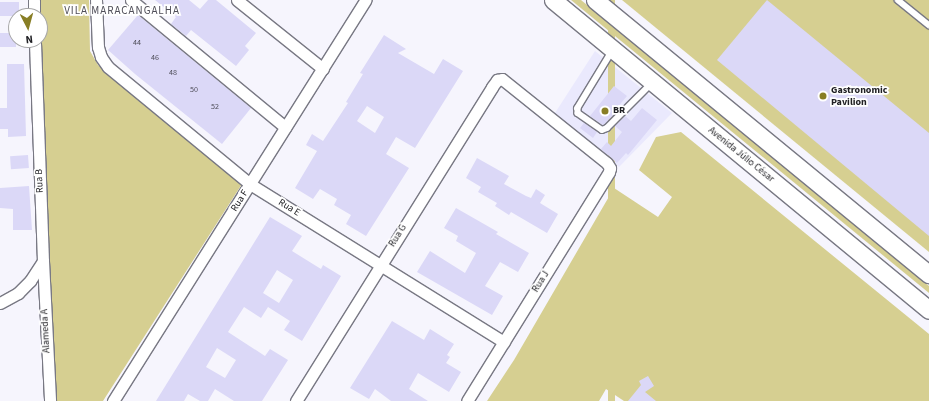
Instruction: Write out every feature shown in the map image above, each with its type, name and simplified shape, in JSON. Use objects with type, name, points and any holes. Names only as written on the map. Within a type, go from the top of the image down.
[{"type":"main road","name":"Avenida Júlio César","points":[[553,0],[929,310]]},
{"type":"main road","points":[[595,0],[929,274]]},
{"type":"street","name":"Rua E","points":[[96,0],[98,47],[101,57],[108,67],[250,184],[504,342]]},
{"type":"street","points":[[130,0],[285,127]]},
{"type":"street","points":[[237,0],[323,68]]},
{"type":"street","name":"Rua F","points":[[113,401],[366,0]]},
{"type":"street","name":"Rua B","points":[[35,48],[43,262]]},
{"type":"street","name":"Rua G","points":[[296,401],[492,87],[497,80],[505,81]]},
{"type":"street","name":"Rua J","points":[[467,401],[609,172],[609,165],[607,163],[505,81]]},
{"type":"street","points":[[0,303],[18,293],[30,281],[43,262]]},
{"type":"street","name":"Alameda A","points":[[43,262],[50,401]]},
{"type":"lane","points":[[898,0],[929,25]]},
{"type":"lane","points":[[614,50],[578,108],[578,113],[602,130],[607,128],[653,83]]},
{"type":"shaded area","points":[[40,0],[89,0],[90,51],[98,65],[242,184],[103,401],[57,401],[55,396],[42,48],[48,48],[48,8],[40,8]]},
{"type":"shaded area","points":[[571,0],[581,0],[929,286],[929,293]]},
{"type":"shaded area","points":[[608,0],[615,0],[615,401],[608,401]]},
{"type":"shaded area","points":[[622,0],[929,0],[929,252]]},
{"type":"shaded area","points":[[595,51],[672,113],[619,167],[555,113]]},
{"type":"shaded area","points":[[681,132],[929,334],[929,401],[624,401],[606,389],[599,401],[487,401],[514,360],[614,188],[658,217],[672,197],[639,170],[656,137]]},
{"type":"building","points":[[155,0],[189,0],[200,9],[208,0],[216,0],[256,33],[245,46],[249,50],[236,66],[191,30],[186,36],[171,24],[176,17]]},
{"type":"building","name":"Gastronomic Pavilion","points":[[767,0],[929,133],[929,236],[717,60]]},
{"type":"building","points":[[0,2],[19,2],[19,8],[8,8],[8,16],[0,16]]},
{"type":"building","points":[[138,15],[251,108],[222,144],[135,74],[108,50]]},
{"type":"building","points":[[0,33],[8,33],[8,47],[0,47]]},
{"type":"building","points":[[384,35],[406,49],[398,53],[434,74],[443,59],[463,71],[415,148],[396,137],[386,154],[409,168],[366,236],[346,224],[351,215],[334,205],[337,199],[320,189],[313,199],[295,188],[317,151],[306,145],[312,134],[323,141],[348,103],[346,102],[363,74],[360,73]],"holes":[[[367,106],[384,117],[375,133],[357,121]]]},
{"type":"building","points":[[7,64],[24,64],[26,136],[8,137],[8,129],[0,129],[0,108],[7,108]]},
{"type":"building","points":[[614,86],[627,96],[616,109],[618,111],[603,125],[590,116]]},
{"type":"building","points":[[642,108],[657,120],[628,155],[626,153],[617,163],[601,149],[607,142],[611,146],[622,132],[615,126],[625,116],[631,121]]},
{"type":"building","points":[[584,123],[597,132],[593,138],[580,128]]},
{"type":"building","points":[[28,155],[29,168],[11,169],[10,156]]},
{"type":"building","points":[[477,158],[509,176],[504,184],[526,196],[531,198],[536,189],[545,195],[540,203],[558,214],[547,233],[511,212],[509,215],[495,206],[497,203],[478,192],[481,187],[466,178]]},
{"type":"building","points":[[29,186],[32,230],[13,230],[13,209],[0,208],[0,188]]},
{"type":"building","points":[[456,208],[498,232],[496,234],[529,253],[518,272],[500,262],[485,286],[503,296],[492,315],[417,272],[430,251],[465,273],[476,253],[456,241],[458,236],[444,228]]},
{"type":"building","points":[[270,217],[302,236],[292,251],[321,269],[323,265],[341,276],[302,341],[284,330],[290,321],[268,307],[261,318],[244,307],[228,332],[265,356],[270,349],[288,360],[262,401],[234,401],[215,389],[208,401],[200,401],[188,394],[184,401],[156,401]],"holes":[[[277,270],[293,280],[279,303],[263,293]],[[217,348],[236,360],[225,378],[206,367]]]},
{"type":"building","points":[[392,321],[424,340],[430,329],[454,344],[447,355],[450,357],[446,363],[461,372],[449,392],[418,373],[409,389],[428,401],[391,401],[375,389],[369,399],[350,388]]},
{"type":"building","points":[[648,376],[654,386],[645,392],[656,401],[628,401],[641,385],[639,381]]},
{"type":"place","name":"Gastronomic Pavilion","points":[[823,96]]},
{"type":"place","name":"BR","points":[[605,111]]},
{"type":"district","name":"VILA MARACANGALHA","points":[[122,11]]}]
